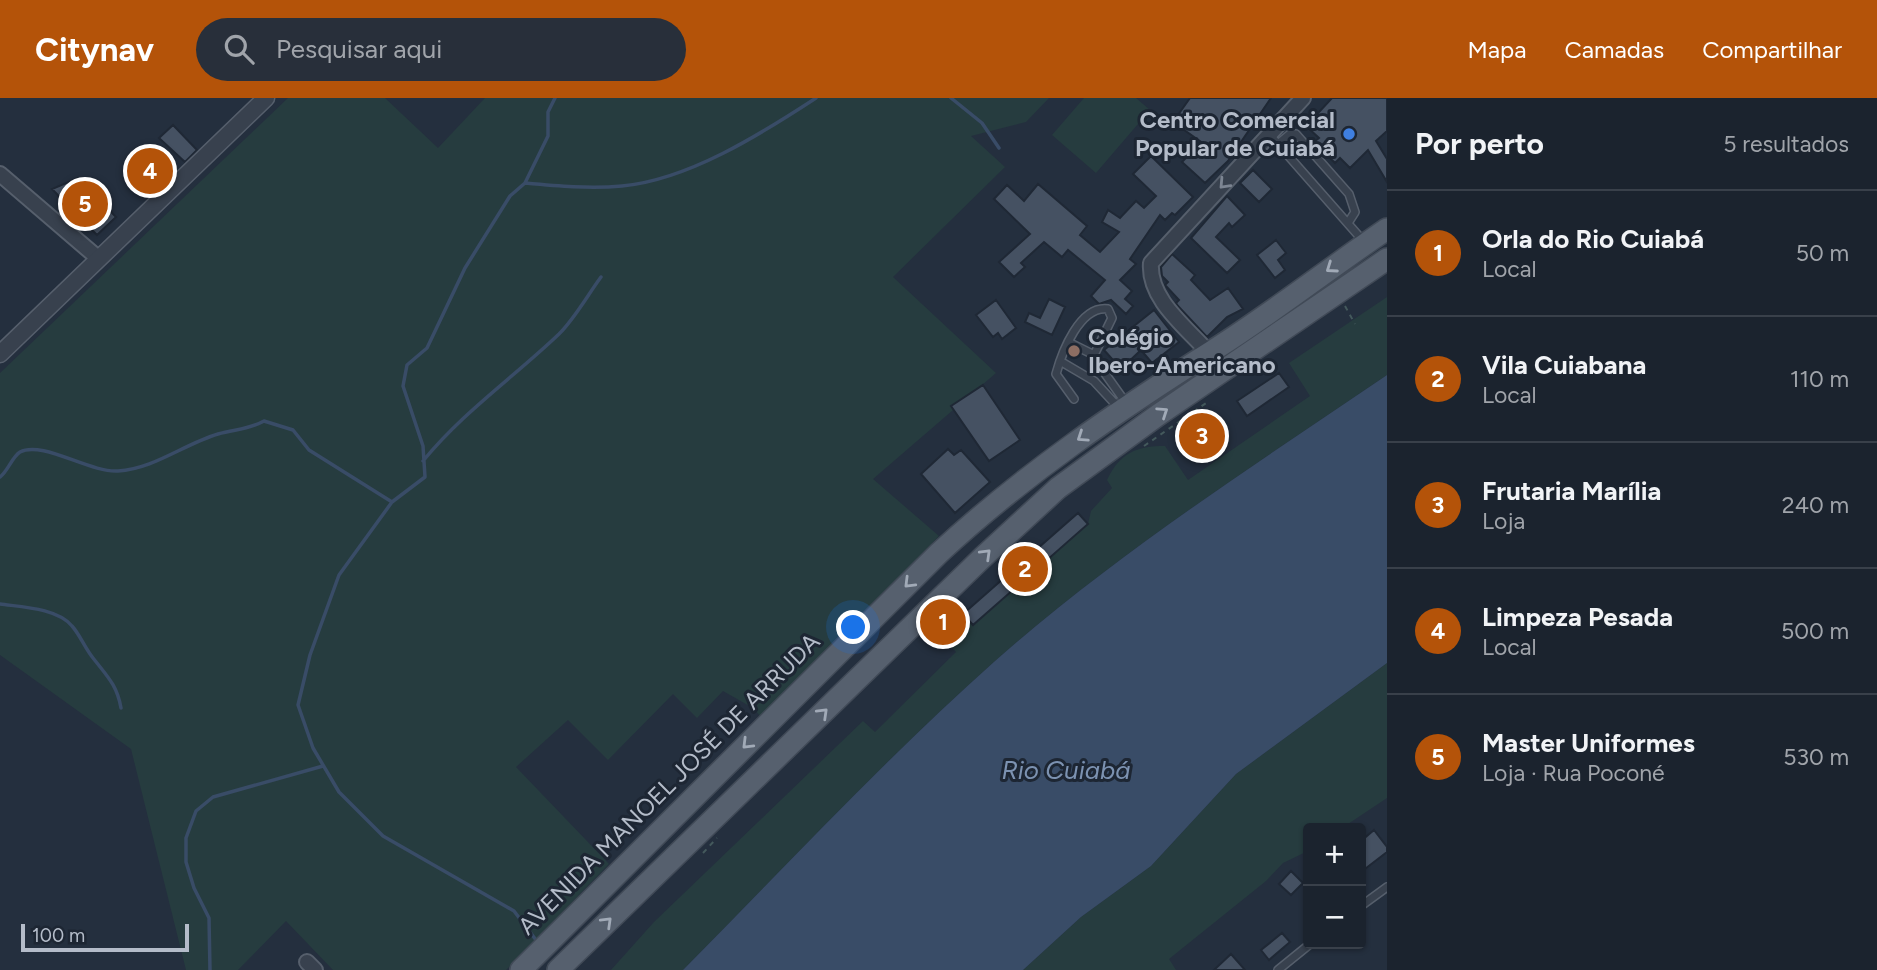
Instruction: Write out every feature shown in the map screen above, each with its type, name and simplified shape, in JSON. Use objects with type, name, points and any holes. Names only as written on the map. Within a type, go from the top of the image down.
[{"type":"main road","name":"AVENIDA MANOEL JOSÉ DE ARRUDA","points":[[521,970],[858,633],[1001,496],[1387,229]]},
{"type":"main road","points":[[558,970],[882,654],[1058,488],[1158,415],[1387,258]]},
{"type":"main road","points":[[858,633],[882,654]]},
{"type":"street","points":[[0,354],[265,98]]},
{"type":"street","points":[[1209,353],[1154,291],[1150,278],[1151,263],[1274,140],[1303,98]]},
{"type":"street","points":[[0,174],[98,258]]},
{"type":"lane","points":[[1348,223],[1355,212],[1349,194],[1296,134],[1274,140],[1366,244]]},
{"type":"lane","points":[[1074,399],[1056,374],[1060,361],[1068,342],[1090,313],[1099,308],[1108,309],[1112,318],[1094,355]]},
{"type":"lane","points":[[1068,342],[1094,355],[1125,409]]},
{"type":"lane","points":[[1060,361],[1094,381],[1125,409]]},
{"type":"lane","points":[[1366,902],[1387,887]]},
{"type":"lane","points":[[1278,970],[1304,949]]},
{"type":"path","points":[[1350,299],[1343,303],[1355,324]]},
{"type":"path","points":[[1137,450],[1211,400]]},
{"type":"path","points":[[699,853],[706,853],[717,842],[718,833]]},
{"type":"green space","points":[[288,98],[385,98],[438,148],[485,98],[1049,98],[1026,122],[971,136],[1005,167],[893,277],[996,373],[873,479],[939,536],[762,718],[753,708],[723,691],[697,718],[673,694],[608,760],[568,720],[516,767],[609,864],[506,970],[333,970],[286,921],[238,970],[186,970],[131,749],[0,655],[0,373]]},
{"type":"green space","points":[[1084,98],[1136,98],[1150,110],[1096,173],[1052,135]]},
{"type":"green space","points":[[1387,297],[1387,375],[1186,512],[1041,622],[915,736],[683,970],[611,970],[654,922],[863,721],[875,732],[956,652],[945,640],[967,619],[973,625],[1088,524],[1091,511],[1112,488],[1107,480],[1123,457],[1137,450],[1165,446],[1188,480],[1310,396],[1289,363]]},
{"type":"green space","points":[[1387,663],[1387,798],[1350,823],[1303,823],[1303,853],[1283,863],[1266,881],[1169,959],[1176,970],[1023,970],[1081,917],[1151,866],[1236,774]]},
{"type":"water","name":"Rio Cuiabá","points":[[1387,375],[1387,663],[1236,774],[1151,866],[1081,917],[1023,970],[683,970],[915,736],[1041,622],[1186,512]]},
{"type":"building","points":[[1190,98],[1271,98],[1228,161],[1205,183],[1182,162],[1201,142],[1173,122]]},
{"type":"building","name":"Centro Comercial Popular de Cuiabá","points":[[1332,98],[1387,98],[1387,131],[1376,141],[1387,159],[1387,182],[1368,150],[1350,168],[1340,158],[1335,163],[1314,142],[1319,138],[1306,126]]},
{"type":"building","points":[[173,125],[197,150],[185,162],[159,138]]},
{"type":"building","points":[[1151,156],[1193,197],[1175,215],[1172,213],[1165,220],[1160,215],[1130,259],[1136,264],[1120,280],[1132,291],[1125,299],[1133,306],[1126,314],[1111,300],[1099,304],[1091,296],[1105,280],[1068,250],[1062,257],[1044,242],[1021,263],[1025,267],[1014,277],[999,262],[1030,234],[994,199],[1007,185],[1024,201],[1038,184],[1087,226],[1080,235],[1100,252],[1119,232],[1102,222],[1108,210],[1120,218],[1136,201],[1144,208],[1156,196],[1133,174]]},
{"type":"building","points":[[146,157],[163,176],[153,184],[137,166]]},
{"type":"building","points":[[1253,170],[1272,189],[1259,202],[1240,183]]},
{"type":"building","points":[[78,178],[116,217],[97,235],[52,189]]},
{"type":"building","points":[[1227,196],[1245,215],[1232,227],[1229,223],[1216,237],[1240,260],[1227,273],[1191,238]]},
{"type":"building","points":[[1276,240],[1286,253],[1278,260],[1285,270],[1275,278],[1257,255]]},
{"type":"building","points":[[1172,254],[1195,275],[1191,280],[1210,300],[1228,288],[1243,309],[1227,317],[1207,337],[1178,306],[1176,303],[1179,300],[1165,285],[1168,282],[1162,276],[1161,267]]},
{"type":"building","points":[[1049,299],[1065,307],[1052,335],[1025,322],[1029,313],[1040,318]]},
{"type":"building","points":[[996,300],[1016,328],[1002,339],[998,333],[993,337],[976,315]]},
{"type":"building","points":[[1154,310],[1179,342],[1152,363],[1141,350],[1121,369],[1104,350]]},
{"type":"building","points":[[1279,373],[1289,387],[1247,416],[1237,401]]},
{"type":"building","points":[[983,385],[1020,440],[989,461],[951,406]]},
{"type":"building","points":[[1209,421],[1219,435],[1195,452],[1185,437]]},
{"type":"building","points":[[948,449],[954,455],[961,450],[990,482],[955,513],[921,474]]},
{"type":"building","points":[[1078,513],[1088,524],[973,625],[963,614]]},
{"type":"building","points":[[1374,830],[1387,847],[1387,852],[1366,868],[1366,837]]},
{"type":"building","points":[[1291,871],[1303,883],[1291,895],[1279,884]]},
{"type":"building","points":[[1282,933],[1290,942],[1269,960],[1261,950]]},
{"type":"building","points":[[1231,954],[1245,970],[1214,970]]},
{"type":"waterway","points":[[525,183],[548,136],[548,112],[555,98]]},
{"type":"waterway","points":[[536,940],[514,911],[383,836],[339,792],[313,748],[298,705],[310,655],[339,575],[392,502],[425,477],[423,446],[403,386],[407,365],[427,348],[465,268],[510,196],[525,183],[610,187],[647,182],[672,175],[748,140],[816,98]]},
{"type":"waterway","points":[[951,98],[982,123],[999,148]]},
{"type":"waterway","points":[[423,461],[472,411],[559,334],[601,277]]},
{"type":"waterway","points":[[0,477],[17,454],[29,449],[118,471],[144,466],[205,438],[264,421],[293,430],[309,450],[392,502]]},
{"type":"waterway","points":[[0,604],[38,609],[65,620],[111,681],[121,708]]},
{"type":"waterway","points":[[210,970],[209,918],[194,888],[186,862],[186,838],[196,811],[213,797],[323,766]]},
{"type":"place","name":"Centro Comercial Popular de Cuiabá","points":[[1349,134]]},
{"type":"place","name":"Limpeza Pesada","points":[[150,171]]},
{"type":"place","name":"Master Uniformes","points":[[85,204]]},
{"type":"place","name":"Colégio Ibero-Americano","points":[[1074,351]]},
{"type":"place","name":"Frutaria Marília","points":[[1202,436]]},
{"type":"place","name":"Vila Cuiabana","points":[[1025,569]]},
{"type":"place","name":"Orla do Rio Cuiabá","points":[[943,622]]}]
